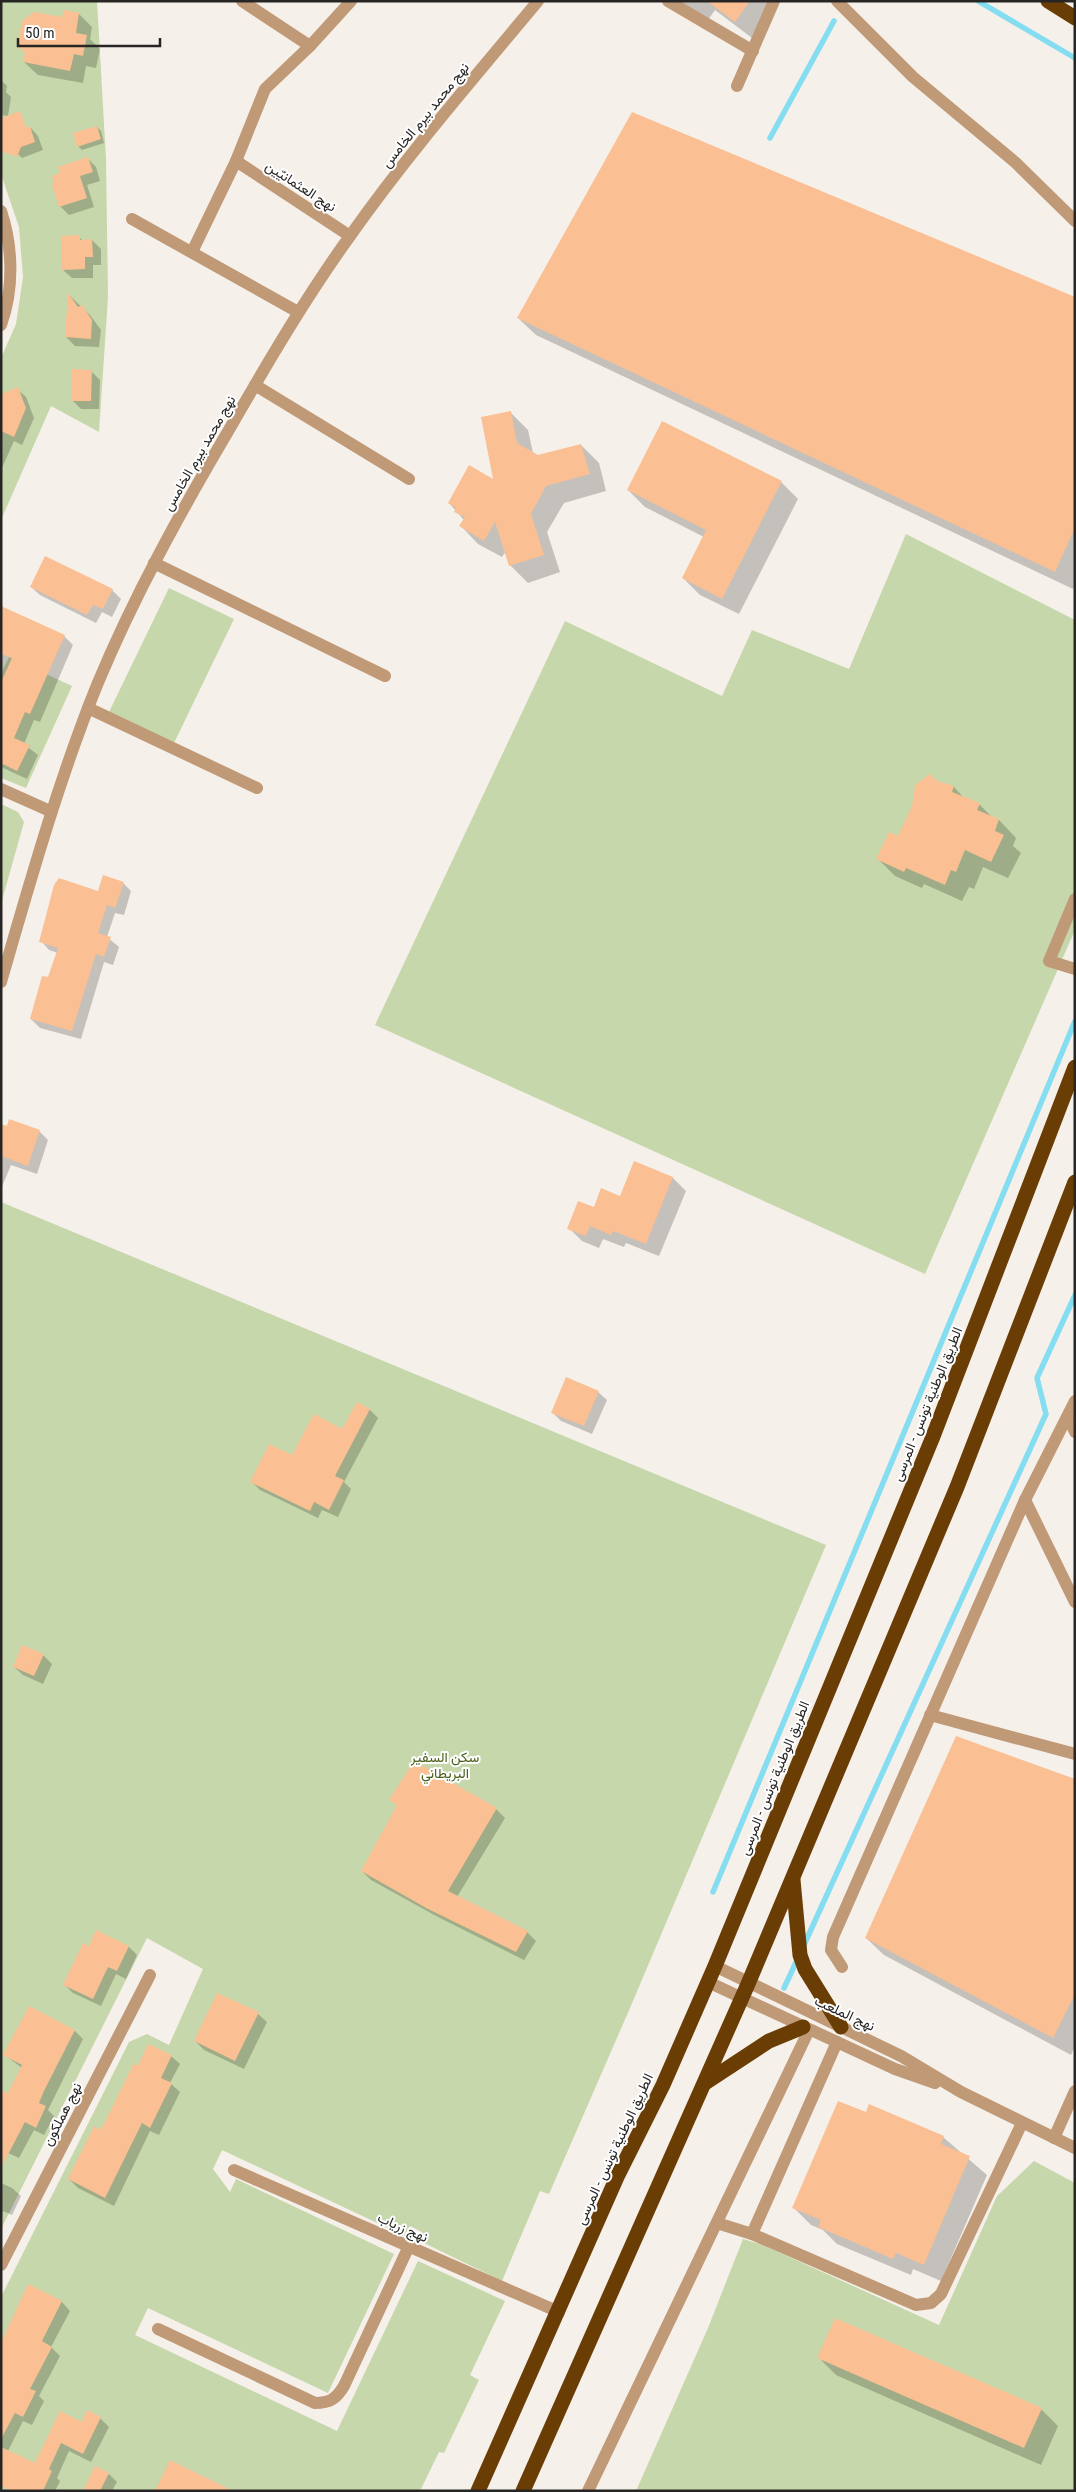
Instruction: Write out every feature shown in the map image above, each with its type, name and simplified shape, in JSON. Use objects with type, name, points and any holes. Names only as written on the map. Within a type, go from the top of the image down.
[{"type":"highway","points":[[1048,1],[1075,18]]},
{"type":"highway","name":"الطريق الوطنية تونس - المرسى","points":[[478,2491],[559,2312],[617,2177],[663,2085],[715,1966],[932,1439],[1075,1067]]},
{"type":"highway","points":[[523,2491],[661,2185],[958,1487],[1075,1182]]},
{"type":"highway","points":[[793,1877],[800,1955],[804,1969],[841,2027]]},
{"type":"highway","points":[[704,2083],[769,2041],[806,2028]]},
{"type":"street","points":[[242,1],[310,46]]},
{"type":"street","points":[[192,252],[236,161],[266,89],[310,46],[351,1]]},
{"type":"street","name":"نهج محمد بيرم الخامس","points":[[1,982],[50,811],[88,708],[154,563],[298,312],[350,236],[413,152],[538,1]]},
{"type":"street","points":[[668,1],[753,51]]},
{"type":"street","points":[[737,86],[774,1]]},
{"type":"street","points":[[837,1],[913,77],[1016,163],[1075,221]]},
{"type":"street","name":"نهج العثمانيّين","points":[[236,161],[350,236]]},
{"type":"street","points":[[1,211],[7,230],[10,260],[9,287],[1,325]]},
{"type":"street","points":[[132,219],[298,312]]},
{"type":"street","points":[[255,385],[408,480]]},
{"type":"street","points":[[154,563],[385,676]]},
{"type":"street","points":[[88,708],[257,788]]},
{"type":"street","points":[[1,789],[50,811]]},
{"type":"street","points":[[1075,899],[1049,961],[1075,969]]},
{"type":"street","points":[[842,1967],[831,1950],[833,1936],[1025,1500],[1075,1401]]},
{"type":"street","points":[[1068,1417],[1075,1432]]},
{"type":"street","points":[[1025,1500],[1075,1602]]},
{"type":"street","points":[[930,1715],[1075,1754]]},
{"type":"street","name":"نهج الملعب","points":[[715,1966],[748,1984],[901,2056],[961,2092],[1075,2148]]},
{"type":"street","name":"نهج هملكون","points":[[1,2265],[150,1975]]},
{"type":"street","name":"نهج الملعب","points":[[708,1982],[895,2069],[961,2092]]},
{"type":"street","points":[[588,2491],[717,2223],[806,2028]]},
{"type":"street","points":[[752,2234],[837,2042]]},
{"type":"street","points":[[1054,2138],[1075,2091]]},
{"type":"street","points":[[717,2223],[752,2234],[916,2305],[930,2303],[941,2294],[1022,2123]]},
{"type":"street","name":"نهج زرياب","points":[[234,2170],[559,2312]]},
{"type":"street","points":[[158,2329],[315,2403],[327,2403],[336,2398],[344,2386],[409,2246]]},
{"type":"green space","points":[[1,1],[97,1],[106,159],[108,297],[99,432],[51,406],[1,520],[1,358],[16,324],[23,277],[19,227],[1,174]]},
{"type":"green space","points":[[906,534],[1075,620],[1075,930],[925,1274],[375,1025],[565,621],[722,696],[752,630],[849,669]]},
{"type":"green space","points":[[169,588],[234,619],[174,743],[109,712]]},
{"type":"green space","points":[[9,657],[72,686],[26,788],[1,778],[1,673]]},
{"type":"green space","points":[[1,804],[18,812],[24,822],[1,904]]},
{"type":"green space","name":"سكن السفير البريطاني","points":[[1,1202],[826,1545],[549,2194],[540,2191],[502,2281],[418,2240],[422,2232],[410,2226],[405,2236],[222,2150],[213,2169],[230,2192],[236,2179],[394,2254],[328,2393],[148,2308],[135,2335],[337,2431],[418,2261],[505,2301],[470,2375],[479,2380],[444,2453],[439,2452],[420,2491],[1,2491],[1,2297],[129,2042],[147,2034],[169,2045],[203,1969],[147,1938],[1,2229]]},
{"type":"green space","points":[[1034,2161],[1075,2183],[1075,2491],[636,2491],[708,2328],[743,2239],[763,2245],[939,2325],[997,2196]]},
{"type":"building","points":[[707,1],[750,1],[735,22]]},
{"type":"building","points":[[64,10],[79,13],[76,33],[87,35],[83,56],[74,54],[70,71],[23,62],[25,53],[17,46],[22,21],[34,12],[62,17]]},
{"type":"building","points":[[20,111],[26,128],[30,126],[35,142],[21,147],[17,157],[1,151],[1,118]]},
{"type":"building","points":[[632,112],[1075,297],[1075,528],[1055,572],[517,318]]},
{"type":"building","points":[[97,126],[101,139],[77,147],[73,133]]},
{"type":"building","points":[[88,157],[93,172],[80,176],[87,198],[59,207],[52,184],[54,183],[52,176],[60,173],[58,167]]},
{"type":"building","points":[[80,235],[80,240],[92,239],[93,257],[85,257],[85,269],[62,270],[61,236]]},
{"type":"building","points":[[68,293],[78,307],[82,305],[92,320],[91,339],[65,337]]},
{"type":"building","points":[[72,369],[92,370],[91,401],[71,401]]},
{"type":"building","points":[[18,387],[26,408],[14,437],[1,431],[1,394]]},
{"type":"building","points":[[511,411],[517,443],[538,455],[581,444],[590,474],[546,486],[531,514],[544,555],[509,566],[495,522],[484,541],[459,526],[465,517],[454,512],[456,508],[448,503],[469,465],[493,479],[481,417]]},
{"type":"building","points":[[662,421],[782,481],[722,599],[682,578],[706,530],[627,490]]},
{"type":"building","points":[[45,556],[113,589],[103,609],[93,605],[87,615],[30,587]]},
{"type":"building","points":[[1,606],[65,635],[30,714],[25,712],[14,738],[30,745],[17,771],[3,764],[1,767],[1,682],[12,658],[1,654]]},
{"type":"building","points":[[930,774],[937,781],[954,786],[952,792],[980,803],[977,810],[999,819],[995,831],[1004,835],[991,862],[965,850],[956,872],[951,870],[945,885],[906,868],[904,872],[876,859],[889,832],[898,836],[912,806],[915,785]]},
{"type":"building","points":[[103,875],[124,882],[115,908],[107,905],[98,933],[111,937],[104,957],[96,954],[72,1031],[30,1019],[42,976],[48,977],[58,948],[39,942],[54,885],[59,878],[98,891]]},
{"type":"building","points":[[9,1119],[40,1130],[28,1166],[1,1156],[1,1124],[7,1126]]},
{"type":"building","points":[[634,1161],[673,1177],[646,1244],[613,1231],[611,1235],[590,1226],[586,1236],[567,1229],[578,1201],[594,1207],[601,1188],[620,1196]]},
{"type":"building","points":[[566,1377],[599,1391],[584,1426],[551,1413]]},
{"type":"building","points":[[357,1402],[370,1409],[335,1476],[344,1480],[329,1510],[314,1502],[310,1511],[250,1482],[269,1444],[292,1455],[314,1414],[342,1429]]},
{"type":"building","points":[[22,1645],[44,1654],[34,1676],[13,1667]]},
{"type":"building","points":[[956,1736],[1075,1779],[1075,1994],[1053,2038],[865,1938]]},
{"type":"building","points":[[414,1761],[497,1808],[448,1891],[528,1931],[516,1952],[428,1909],[361,1871],[397,1805],[389,1800]]},
{"type":"building","points":[[96,1930],[129,1946],[117,1971],[108,1967],[93,1999],[63,1985],[83,1943],[89,1946]]},
{"type":"building","points":[[217,1993],[259,2012],[235,2061],[194,2041]]},
{"type":"building","points":[[29,2006],[75,2030],[39,2103],[46,2106],[36,2128],[25,2122],[1,2168],[1,2090],[8,2093],[22,2065],[3,2055]]},
{"type":"building","points":[[148,2044],[172,2055],[161,2078],[172,2083],[150,2128],[142,2123],[105,2198],[68,2179],[94,2126],[101,2130],[134,2063],[138,2066]]},
{"type":"building","points":[[838,2101],[866,2112],[869,2104],[944,2136],[941,2144],[970,2156],[924,2265],[896,2253],[893,2259],[818,2227],[821,2220],[792,2208]]},
{"type":"building","points":[[28,2284],[62,2301],[42,2341],[52,2347],[30,2389],[36,2391],[23,2417],[15,2413],[1,2439],[1,2343]]},
{"type":"building","points":[[835,2318],[1042,2408],[1024,2448],[817,2358]]},
{"type":"building","points":[[87,2410],[101,2417],[83,2454],[61,2443],[49,2469],[52,2471],[43,2491],[12,2491],[1,2485],[1,2447],[35,2463],[60,2411],[82,2422]]},
{"type":"building","points":[[170,2460],[233,2491],[155,2491]]},
{"type":"building","points":[[95,2466],[109,2473],[100,2491],[83,2491]]},
{"type":"waterway","points":[[978,1],[1075,58]]},
{"type":"waterway","points":[[770,138],[834,21]]},
{"type":"waterway","points":[[713,1892],[1075,1021]]},
{"type":"waterway","points":[[804,1945],[1046,1414],[1037,1378],[1075,1295]]},
{"type":"waterway","points":[[784,1988],[798,1958]]}]
